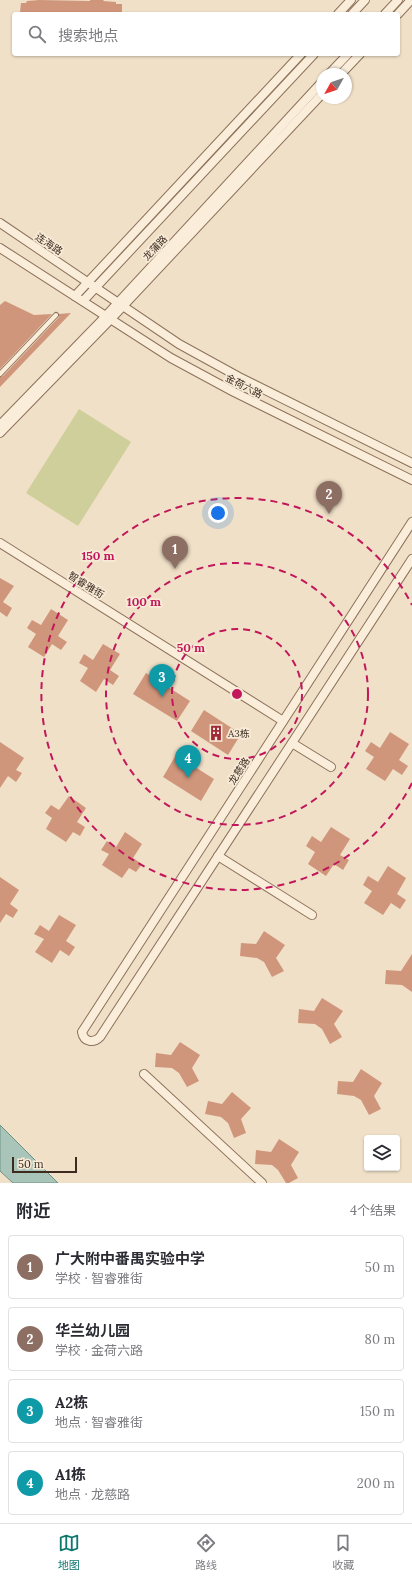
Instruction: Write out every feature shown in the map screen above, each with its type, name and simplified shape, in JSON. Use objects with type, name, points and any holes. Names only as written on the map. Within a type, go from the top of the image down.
[{"type":"street","points":[[340,12],[351,0]]},
{"type":"street","points":[[354,12],[365,0]]},
{"type":"street","points":[[387,12],[398,0]]},
{"type":"street","points":[[400,12],[411,0]]},
{"type":"street","points":[[0,248],[75,296],[299,56]]},
{"type":"street","name":"龙蒲路","points":[[83,302],[312,56]]},
{"type":"street","points":[[335,68],[346,56]]},
{"type":"street","points":[[347,68],[358,56]]},
{"type":"street","name":"龙蒲路","points":[[0,433],[121,304],[316,89]]},
{"type":"street","name":"龙蒲路","points":[[121,304],[316,100]]},
{"type":"street","name":"连海路","points":[[0,223],[88,282]]},
{"type":"street","name":"金荷六路","points":[[88,282],[179,344],[239,377],[412,463]]},
{"type":"street","name":"金荷六路","points":[[75,296],[171,358],[234,392],[412,480]]},
{"type":"street","name":"龙蒲路","points":[[0,425],[108,318]]},
{"type":"street","name":"龙慈路","points":[[218,856],[100,1037],[96,1041],[92,1042],[83,1036],[82,1032],[412,522]]},
{"type":"street","name":"智睿雅街","points":[[0,543],[283,721]]},
{"type":"street","points":[[312,915],[218,856],[412,559]]},
{"type":"street","points":[[292,743],[331,767]]},
{"type":"street","points":[[144,1074],[262,1183]]},
{"type":"lane","points":[[0,374],[56,316]]},
{"type":"green space","points":[[79,409],[131,442],[78,526],[26,493]]},
{"type":"shaded area","points":[[0,1125],[58,1183],[13,1183],[0,1171]]},
{"type":"building","points":[[104,0],[103,1],[122,4],[122,12],[20,12],[21,3],[26,3],[27,1]]},
{"type":"building","points":[[5,301],[34,315],[52,314],[0,369],[0,305]]},
{"type":"building","points":[[71,313],[0,387],[0,377],[3,376],[59,317],[59,314]]},
{"type":"building","points":[[0,578],[14,586],[3,602],[12,608],[7,617],[0,612]]},
{"type":"building","points":[[51,609],[68,620],[58,636],[67,642],[61,650],[52,644],[44,657],[28,647],[36,634],[27,628],[32,620],[41,625]]},
{"type":"building","points":[[103,644],[120,654],[110,670],[119,676],[113,685],[104,679],[96,692],[80,681],[88,668],[79,663],[84,654],[93,660]]},
{"type":"building","points":[[146,673],[190,701],[177,721],[133,694]]},
{"type":"building","name":"A3栋","points":[[204,710],[241,734],[228,755],[191,731]]},
{"type":"building","points":[[390,732],[409,744],[399,760],[408,766],[402,775],[393,769],[385,781],[366,769],[374,757],[365,751],[371,742],[380,748]]},
{"type":"building","points":[[0,742],[24,758],[16,770],[22,773],[16,782],[8,776],[0,788]]},
{"type":"building","points":[[176,755],[214,779],[201,801],[163,777]]},
{"type":"building","points":[[69,796],[86,808],[77,822],[85,827],[80,836],[73,832],[66,842],[46,829],[52,818],[45,813],[51,805],[59,810]]},
{"type":"building","points":[[331,827],[350,839],[340,855],[349,860],[343,870],[334,864],[326,876],[308,864],[315,852],[306,846],[312,836],[321,842]]},
{"type":"building","points":[[125,832],[142,844],[133,858],[142,864],[136,872],[129,868],[122,878],[102,865],[109,854],[101,850],[107,841],[116,847]]},
{"type":"building","points":[[388,866],[406,878],[397,894],[406,900],[400,909],[391,903],[383,915],[364,903],[372,891],[363,885],[368,876],[378,882]]},
{"type":"building","points":[[0,877],[19,890],[10,904],[18,910],[13,918],[6,914],[0,923]]},
{"type":"building","points":[[59,915],[76,925],[66,941],[75,947],[69,956],[60,950],[52,963],[35,952],[44,939],[34,934],[40,925],[49,931]]},
{"type":"building","points":[[264,931],[285,945],[276,958],[284,971],[272,977],[264,962],[257,958],[240,956],[241,943],[256,944]]},
{"type":"building","points":[[412,954],[412,992],[402,985],[385,984],[386,970],[401,971]]},
{"type":"building","points":[[322,998],[343,1011],[334,1024],[342,1037],[330,1044],[322,1029],[315,1024],[298,1023],[299,1009],[314,1011]]},
{"type":"building","points":[[180,1042],[200,1055],[192,1068],[199,1081],[187,1087],[179,1073],[172,1068],[155,1067],[156,1053],[171,1055]]},
{"type":"building","points":[[361,1069],[382,1083],[374,1096],[381,1109],[369,1115],[361,1100],[354,1096],[337,1094],[338,1081],[353,1082]]},
{"type":"building","points":[[232,1092],[251,1108],[241,1119],[246,1133],[234,1138],[228,1123],[221,1117],[205,1114],[208,1101],[222,1104]]},
{"type":"building","points":[[279,1139],[299,1152],[291,1165],[298,1178],[289,1183],[286,1183],[278,1170],[272,1165],[255,1164],[256,1150],[271,1152]]},
{"type":"place","name":"华兰幼儿园","points":[[329,514]]},
{"type":"place","name":"广大附中番禺实验中学","points":[[175,569]]},
{"type":"place","name":"A2栋","points":[[162,697]]},
{"type":"place","name":"A3栋","points":[[216,733]]},
{"type":"place","name":"A1栋","points":[[188,778]]}]
